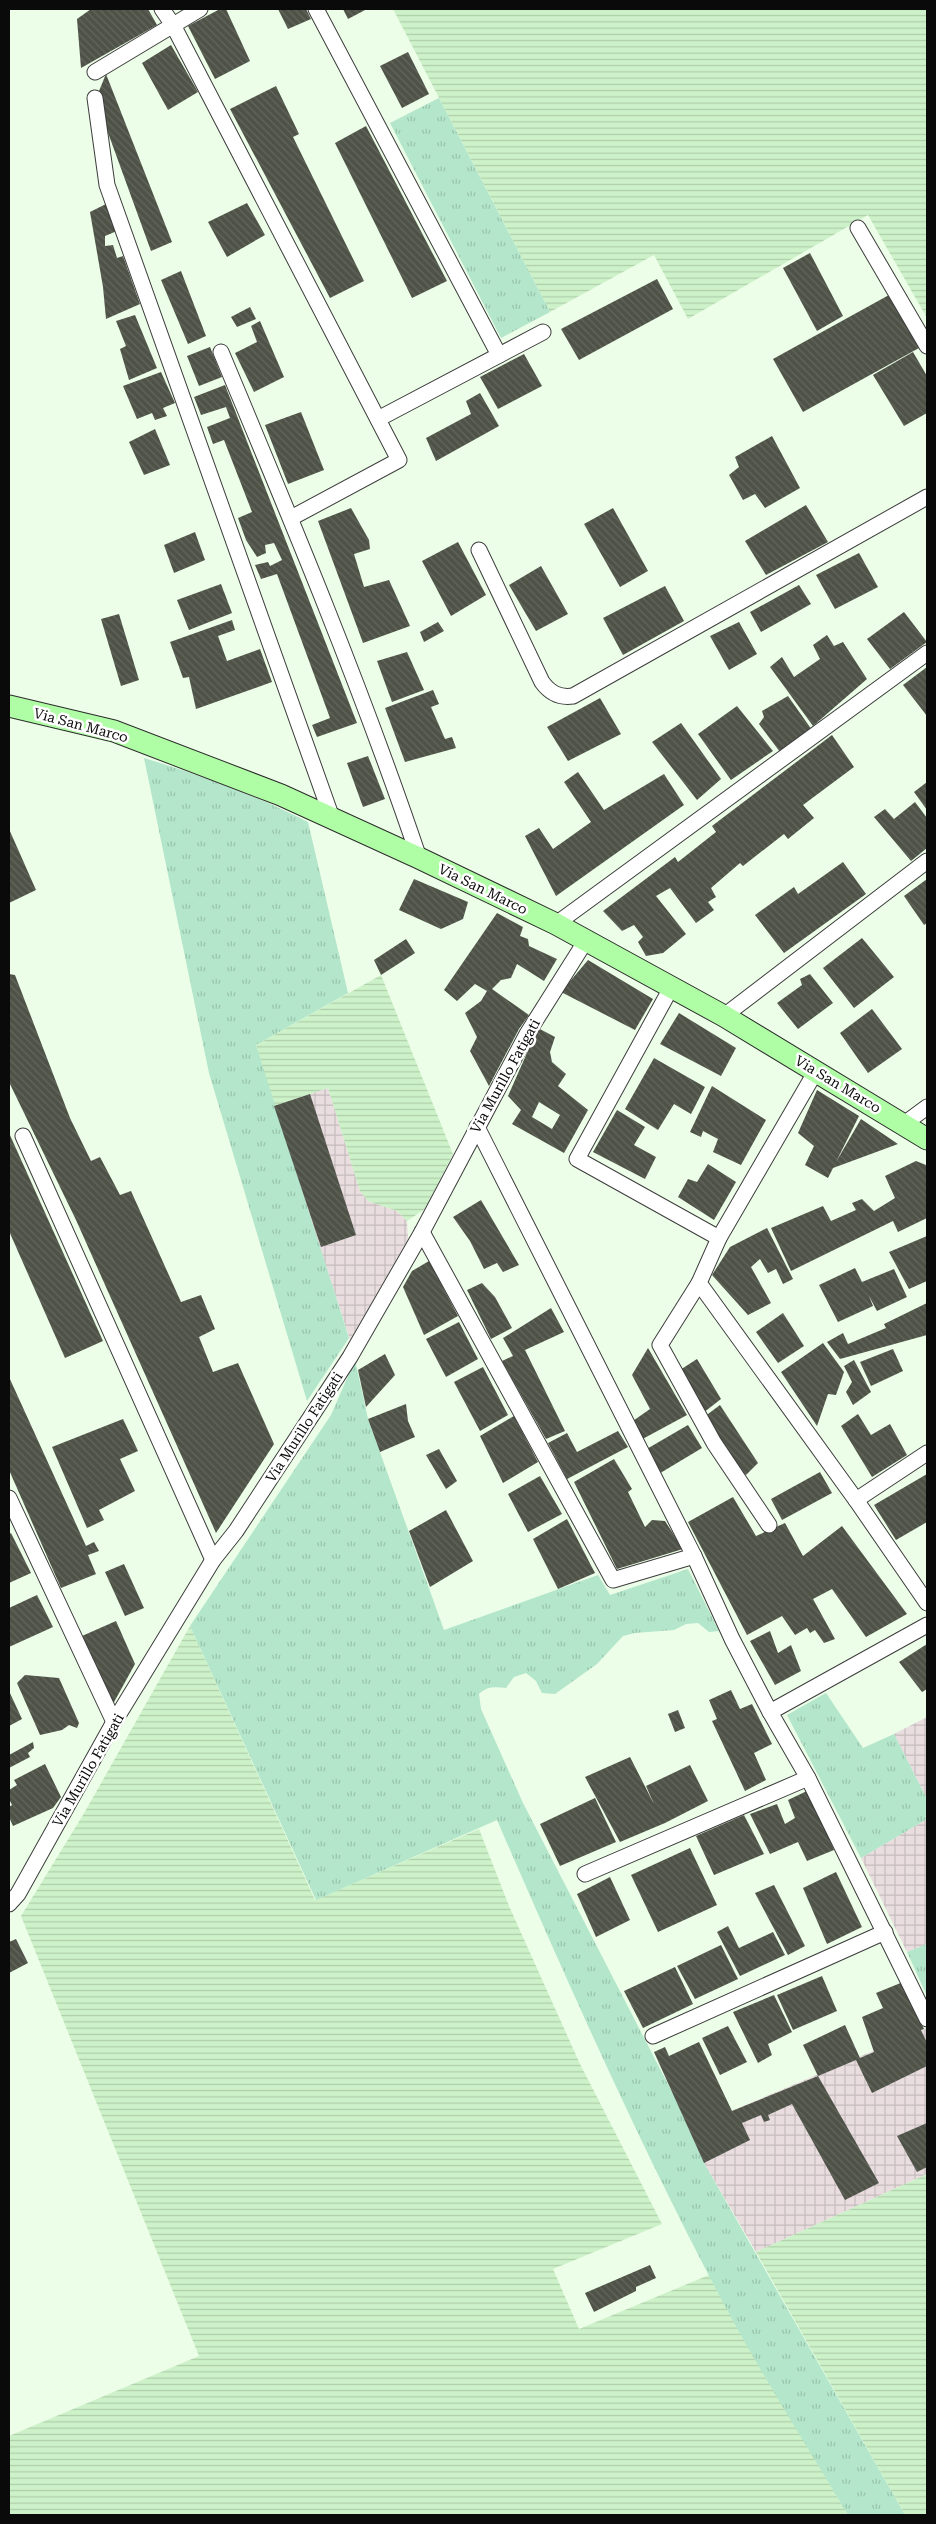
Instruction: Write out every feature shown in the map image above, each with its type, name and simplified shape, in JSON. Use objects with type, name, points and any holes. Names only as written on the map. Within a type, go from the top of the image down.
[{"type":"main road","name":"Via San Marco","points":[[9,706],[114,731],[280,795],[419,858],[556,924],[585,942],[724,1016],[927,1139]]},
{"type":"street","points":[[162,9],[173,25],[399,460],[291,518]]},
{"type":"street","points":[[95,72],[200,9]]},
{"type":"street","points":[[316,9],[499,355]]},
{"type":"street","points":[[95,98],[107,185],[332,818]]},
{"type":"street","points":[[858,228],[927,346]]},
{"type":"street","points":[[378,419],[543,332]]},
{"type":"street","points":[[221,352],[291,518],[394,783],[419,858]]},
{"type":"street","points":[[479,550],[546,688],[558,696],[572,696],[927,498]]},
{"type":"street","points":[[556,924],[927,652]]},
{"type":"street","points":[[724,1016],[927,861]]},
{"type":"street","name":"Via Murillo Fatigati","points":[[9,1904],[18,1894],[114,1722],[213,1560],[236,1531],[350,1357],[422,1232],[528,1034],[585,942]]},
{"type":"street","points":[[671,988],[577,1159],[720,1238]]},
{"type":"street","points":[[769,1525],[714,1443],[660,1345],[699,1283],[720,1238],[816,1070]]},
{"type":"street","points":[[904,1124],[927,1107]]},
{"type":"street","points":[[477,1127],[694,1556],[732,1638],[770,1712],[808,1778],[927,2019]]},
{"type":"street","points":[[23,1136],[213,1560]]},
{"type":"street","points":[[422,1232],[613,1580],[694,1556]]},
{"type":"street","points":[[699,1283],[856,1500],[927,1603]]},
{"type":"street","points":[[856,1500],[927,1453]]},
{"type":"street","points":[[9,1498],[114,1722]]},
{"type":"street","points":[[770,1712],[927,1625]]},
{"type":"street","points":[[585,1874],[808,1778]]},
{"type":"street","points":[[653,2036],[885,1932]]},
{"type":"shaded area","points":[[328,1088],[360,1191],[368,1201],[397,1211],[407,1221],[408,1239],[350,1340],[274,1106]]},
{"type":"shaded area","points":[[927,1717],[927,1799],[894,1734]]},
{"type":"shaded area","points":[[927,1819],[927,1944],[907,1952],[861,1858]]},
{"type":"shaded area","points":[[927,2028],[927,2174],[756,2252],[704,2163],[689,2129]]},
{"type":"green space","points":[[393,9],[927,9],[927,318],[868,215],[688,319],[654,255],[550,312]]},
{"type":"green space","points":[[439,98],[550,312],[501,338],[390,123]]},
{"type":"green space","points":[[144,758],[227,786],[308,822],[348,993],[256,1045],[349,1338],[307,1401],[209,1073]]},
{"type":"green space","points":[[381,975],[453,1154],[425,1209],[407,1221],[397,1211],[368,1201],[360,1191],[328,1088],[274,1106],[256,1045]]},
{"type":"green space","points":[[355,1360],[368,1419],[444,1630],[598,1575],[610,1595],[688,1569],[719,1631],[709,1632],[698,1623],[686,1624],[674,1630],[635,1633],[623,1636],[597,1664],[555,1694],[542,1693],[536,1681],[526,1673],[514,1677],[506,1688],[499,1687],[482,1691],[479,1694],[481,1709],[523,1803],[674,2096],[704,2163],[905,2515],[848,2515],[770,2385],[725,2306],[635,2126],[578,2004],[497,1820],[316,1900],[190,1626],[331,1415]]},
{"type":"green space","points":[[190,1626],[315,1900],[479,1829],[509,1906],[580,2064],[662,2224],[553,2269],[579,2329],[709,2275],[848,2515],[9,2515],[9,2436],[199,2356],[21,1916],[83,1815]]},
{"type":"green space","points":[[826,1693],[863,1748],[894,1734],[927,1799],[927,1819],[861,1858],[787,1715]]},
{"type":"green space","points":[[927,1944],[927,1996],[907,1952]]},
{"type":"green space","points":[[927,2174],[927,2515],[905,2515],[756,2252]]},
{"type":"building","points":[[91,9],[148,9],[157,25],[81,68],[77,19]]},
{"type":"building","points":[[220,9],[226,9],[250,61],[215,79],[188,26]]},
{"type":"building","points":[[278,9],[306,9],[311,19],[288,29]]},
{"type":"building","points":[[343,9],[367,9],[348,19]]},
{"type":"building","points":[[171,45],[198,92],[168,110],[142,63]]},
{"type":"building","points":[[408,52],[429,94],[402,108],[380,66]]},
{"type":"building","points":[[106,74],[172,242],[151,251],[103,119],[99,91]]},
{"type":"building","points":[[276,86],[299,134],[293,137],[364,281],[330,298],[230,109]]},
{"type":"building","points":[[366,126],[447,281],[412,298],[335,143]]},
{"type":"building","points":[[247,203],[265,235],[227,257],[208,222]]},
{"type":"building","points":[[106,204],[117,231],[105,236],[105,246],[113,245],[117,258],[123,256],[140,304],[106,319],[103,287],[90,212]]},
{"type":"building","points":[[810,253],[843,316],[817,331],[783,268]]},
{"type":"building","points":[[181,271],[206,336],[188,344],[161,280]]},
{"type":"building","points":[[657,279],[673,309],[579,360],[561,329]]},
{"type":"building","points":[[889,295],[919,348],[803,412],[773,359]]},
{"type":"building","points":[[250,307],[256,319],[237,327],[231,317]]},
{"type":"building","points":[[135,315],[157,368],[129,380],[120,349],[126,346],[116,321]]},
{"type":"building","points":[[260,321],[284,377],[254,392],[235,353],[257,342],[251,326]]},
{"type":"building","points":[[210,347],[222,377],[199,386],[187,356]]},
{"type":"building","points":[[913,352],[927,376],[927,413],[904,426],[873,375]]},
{"type":"building","points":[[524,354],[542,386],[498,409],[480,377]]},
{"type":"building","points":[[161,372],[175,403],[163,408],[167,416],[155,420],[152,413],[137,419],[123,386]]},
{"type":"building","points":[[225,385],[357,723],[317,737],[312,725],[330,718],[277,574],[261,579],[255,565],[268,562],[270,566],[282,560],[274,543],[265,545],[266,553],[257,557],[246,540],[238,518],[252,512],[224,440],[213,444],[207,427],[230,418],[226,407],[201,415],[194,397]]},
{"type":"building","points":[[480,393],[499,426],[436,461],[426,438],[471,414],[466,401]]},
{"type":"building","points":[[301,412],[324,470],[288,484],[265,425]]},
{"type":"building","points":[[155,429],[170,465],[144,475],[129,442]]},
{"type":"building","points":[[772,436],[800,488],[765,508],[755,494],[743,500],[729,475],[739,467],[735,457]]},
{"type":"building","points":[[806,505],[828,542],[766,575],[745,541]]},
{"type":"building","points":[[351,508],[369,540],[370,549],[354,554],[364,587],[389,580],[410,626],[363,643],[318,521]]},
{"type":"building","points":[[613,508],[648,571],[620,587],[584,524]]},
{"type":"building","points":[[195,532],[205,560],[174,573],[164,545]]},
{"type":"building","points":[[458,542],[486,595],[451,616],[422,561]]},
{"type":"building","points":[[859,553],[878,587],[835,609],[816,575]]},
{"type":"building","points":[[541,566],[568,614],[536,631],[509,585]]},
{"type":"building","points":[[221,584],[232,613],[189,630],[177,600]]},
{"type":"building","points":[[799,585],[811,604],[761,632],[750,612]]},
{"type":"building","points":[[665,586],[684,621],[623,655],[603,618]]},
{"type":"building","points":[[904,612],[927,642],[890,669],[867,639]]},
{"type":"building","points":[[119,614],[139,680],[121,686],[101,619]]},
{"type":"building","points":[[232,620],[235,630],[218,636],[227,661],[260,649],[272,682],[196,709],[189,677],[183,678],[170,642]]},
{"type":"building","points":[[438,622],[444,631],[424,642],[420,632]]},
{"type":"building","points":[[739,622],[757,654],[729,670],[710,636]]},
{"type":"building","points":[[827,635],[834,646],[843,642],[867,679],[813,726],[770,667],[782,657],[794,677],[820,659],[813,645]]},
{"type":"building","points":[[407,652],[424,690],[392,702],[377,661]]},
{"type":"building","points":[[927,667],[927,716],[903,685]]},
{"type":"building","points":[[433,690],[439,704],[431,707],[445,739],[452,737],[456,748],[405,762],[385,708]]},
{"type":"building","points":[[788,696],[812,730],[780,752],[759,724],[764,717],[762,711]]},
{"type":"building","points":[[600,698],[621,734],[568,761],[547,727]]},
{"type":"building","points":[[737,706],[773,751],[731,780],[698,734]]},
{"type":"building","points":[[681,723],[721,779],[697,800],[652,742]]},
{"type":"building","points":[[832,735],[854,767],[803,805],[814,818],[788,839],[784,834],[743,866],[740,863],[711,888],[716,897],[708,902],[714,910],[696,923],[670,888],[656,896],[686,934],[663,953],[646,956],[638,942],[643,937],[634,925],[622,931],[603,911],[675,857],[678,862],[716,832],[712,826]]},
{"type":"building","points":[[368,756],[385,799],[363,807],[347,763]]},
{"type":"building","points":[[578,772],[604,810],[664,774],[684,805],[556,896],[525,836],[539,828],[553,849],[591,822],[564,782]]},
{"type":"building","points":[[927,782],[927,810],[914,792]]},
{"type":"building","points":[[915,802],[927,818],[927,848],[911,861],[874,817],[885,809],[894,819]]},
{"type":"building","points":[[9,829],[36,890],[9,903]]},
{"type":"building","points":[[843,862],[866,894],[784,953],[755,915],[794,887],[798,894]]},
{"type":"building","points":[[414,879],[468,902],[463,919],[441,929],[399,910]]},
{"type":"building","points":[[927,879],[927,923],[924,925],[904,896]]},
{"type":"building","points":[[497,913],[523,927],[520,936],[528,939],[529,946],[557,959],[544,981],[517,964],[511,978],[501,980],[492,989],[529,1015],[519,1029],[489,1086],[470,1051],[477,1037],[465,1013],[481,1001],[487,991],[475,984],[457,1001],[444,990]]},
{"type":"building","points":[[862,938],[894,977],[854,1008],[823,968]]},
{"type":"building","points":[[406,939],[415,953],[381,975],[374,960]]},
{"type":"building","points":[[588,960],[653,999],[635,1030],[561,992]]},
{"type":"building","points":[[9,974],[15,975],[70,1118],[91,1161],[100,1157],[120,1195],[131,1191],[181,1302],[201,1295],[215,1329],[199,1337],[213,1372],[238,1363],[274,1444],[216,1533],[76,1220],[9,1082]]},
{"type":"building","points":[[810,974],[833,1003],[798,1029],[777,1003],[802,985],[800,979]]},
{"type":"building","points":[[872,1009],[902,1049],[868,1073],[840,1033]]},
{"type":"building","points":[[679,1013],[736,1048],[721,1076],[660,1044]]},
{"type":"building","points":[[538,1028],[555,1037],[550,1052],[552,1062],[566,1074],[558,1086],[588,1110],[564,1153],[512,1124],[521,1110],[508,1096]],"holes":[[[539,1102],[560,1115],[552,1129],[532,1117]]]},
{"type":"building","points":[[654,1058],[705,1087],[691,1114],[674,1104],[658,1130],[625,1109]]},
{"type":"building","points":[[712,1086],[766,1120],[741,1165],[713,1152],[718,1139],[703,1131],[701,1137],[690,1132]]},
{"type":"building","points":[[817,1090],[859,1116],[836,1162],[861,1119],[898,1144],[833,1168],[828,1178],[805,1165],[814,1146],[798,1133]]},
{"type":"building","points":[[310,1094],[356,1235],[321,1247],[274,1106]]},
{"type":"building","points":[[617,1110],[645,1127],[634,1145],[656,1157],[645,1179],[593,1152]]},
{"type":"building","points":[[9,1133],[103,1341],[65,1358],[9,1231]]},
{"type":"building","points":[[916,1161],[926,1165],[927,1168],[927,1218],[898,1232],[893,1221],[791,1271],[771,1228],[823,1206],[831,1221],[856,1210],[852,1203],[862,1199],[874,1211],[895,1198],[885,1176]]},
{"type":"building","points":[[708,1164],[736,1182],[714,1220],[678,1197],[688,1179],[697,1182]]},
{"type":"building","points":[[481,1200],[519,1265],[503,1272],[497,1263],[484,1269],[470,1241],[453,1217]]},
{"type":"building","points":[[767,1228],[793,1279],[783,1284],[776,1269],[768,1273],[760,1259],[751,1267],[771,1303],[748,1315],[712,1275],[730,1247]]},
{"type":"building","points":[[927,1236],[927,1281],[909,1289],[889,1252]]},
{"type":"building","points":[[429,1261],[458,1316],[424,1335],[403,1287],[412,1271]]},
{"type":"building","points":[[855,1268],[862,1282],[894,1269],[907,1297],[877,1311],[869,1296],[873,1306],[838,1322],[819,1285]]},
{"type":"building","points":[[482,1283],[495,1297],[512,1328],[491,1339],[467,1290]]},
{"type":"building","points":[[927,1303],[927,1335],[840,1359],[827,1342],[843,1333],[848,1344],[886,1328],[884,1324]]},
{"type":"building","points":[[551,1308],[564,1332],[525,1350],[565,1431],[546,1439],[502,1361],[513,1356],[503,1338]]},
{"type":"building","points":[[783,1313],[804,1346],[778,1363],[756,1332]]},
{"type":"building","points":[[459,1322],[478,1359],[446,1377],[426,1339]]},
{"type":"building","points":[[823,1343],[844,1372],[836,1395],[828,1394],[817,1426],[781,1372]]},
{"type":"building","points":[[648,1348],[687,1415],[637,1442],[630,1423],[650,1409],[632,1375]]},
{"type":"building","points":[[893,1349],[903,1371],[871,1386],[860,1362]]},
{"type":"building","points":[[385,1354],[395,1375],[366,1407],[358,1370]]},
{"type":"building","points":[[697,1359],[721,1399],[703,1413],[680,1370]]},
{"type":"building","points":[[854,1360],[871,1392],[853,1405],[846,1392],[852,1382],[844,1366]]},
{"type":"building","points":[[483,1367],[508,1415],[480,1431],[454,1382]]},
{"type":"building","points":[[9,1377],[86,1546],[94,1542],[99,1551],[88,1555],[96,1574],[61,1588],[9,1470]]},
{"type":"building","points":[[406,1404],[408,1421],[415,1437],[380,1452],[368,1419]]},
{"type":"building","points":[[720,1405],[758,1463],[746,1475],[735,1467],[704,1417]]},
{"type":"building","points":[[858,1414],[871,1435],[890,1424],[907,1455],[872,1477],[841,1426]]},
{"type":"building","points":[[514,1416],[538,1462],[503,1483],[480,1436]]},
{"type":"building","points":[[123,1419],[138,1451],[120,1459],[135,1491],[99,1510],[104,1520],[87,1528],[52,1447]]},
{"type":"building","points":[[688,1425],[702,1448],[657,1475],[645,1450]]},
{"type":"building","points":[[618,1431],[628,1447],[567,1479],[548,1443],[567,1433],[577,1452]]},
{"type":"building","points":[[439,1449],[457,1481],[446,1489],[426,1455]]},
{"type":"building","points":[[614,1459],[632,1489],[628,1492],[645,1527],[652,1520],[665,1521],[683,1549],[617,1569],[574,1482]]},
{"type":"building","points":[[820,1472],[832,1493],[782,1520],[771,1499]]},
{"type":"building","points":[[927,1474],[927,1522],[896,1540],[874,1505]]},
{"type":"building","points":[[540,1476],[562,1514],[528,1532],[508,1494]]},
{"type":"building","points":[[733,1497],[756,1536],[785,1523],[803,1556],[842,1526],[907,1614],[866,1637],[832,1589],[813,1599],[835,1639],[824,1643],[815,1630],[810,1633],[807,1628],[795,1635],[782,1616],[747,1635],[688,1522]]},
{"type":"building","points":[[446,1510],[473,1561],[430,1587],[409,1531]]},
{"type":"building","points":[[567,1519],[595,1573],[558,1589],[533,1539]]},
{"type":"building","points":[[11,1533],[31,1573],[9,1583],[9,1534]]},
{"type":"building","points":[[124,1564],[144,1608],[125,1616],[105,1572]]},
{"type":"building","points":[[37,1595],[53,1627],[9,1647],[9,1608]]},
{"type":"building","points":[[116,1621],[135,1664],[113,1704],[82,1636]]},
{"type":"building","points":[[770,1631],[778,1653],[791,1645],[801,1671],[775,1685],[750,1641]]},
{"type":"building","points":[[927,1644],[927,1689],[922,1692],[899,1662]]},
{"type":"building","points":[[25,1675],[59,1678],[79,1723],[77,1728],[69,1725],[62,1730],[40,1735],[17,1683]]},
{"type":"building","points":[[731,1690],[740,1709],[752,1704],[772,1744],[754,1753],[766,1780],[745,1791],[712,1721],[717,1719],[709,1700]]},
{"type":"building","points":[[9,1691],[22,1719],[9,1726]]},
{"type":"building","points":[[678,1710],[685,1728],[675,1732],[668,1714]]},
{"type":"building","points":[[33,1742],[34,1748],[28,1753],[30,1757],[9,1768],[9,1755]]},
{"type":"building","points":[[630,1757],[654,1804],[646,1786],[690,1765],[708,1801],[665,1823],[620,1842],[585,1777]]},
{"type":"building","points":[[45,1764],[61,1797],[53,1808],[13,1826],[9,1817],[9,1807],[12,1805],[9,1799],[9,1790],[17,1785],[14,1780]]},
{"type":"building","points":[[809,1790],[834,1850],[807,1861],[798,1842],[770,1854],[750,1814],[777,1804],[785,1824],[795,1818],[788,1800]]},
{"type":"building","points":[[595,1798],[616,1842],[560,1866],[540,1824]]},
{"type":"building","points":[[744,1815],[764,1854],[714,1875],[696,1836]]},
{"type":"building","points":[[690,1848],[717,1905],[658,1932],[631,1875]]},
{"type":"building","points":[[836,1872],[862,1927],[827,1944],[803,1888]]},
{"type":"building","points":[[610,1877],[630,1920],[596,1937],[577,1894]]},
{"type":"building","points":[[774,1885],[805,1946],[788,1955],[755,1893]]},
{"type":"building","points":[[728,1926],[739,1948],[773,1932],[785,1955],[740,1976],[717,1932]]},
{"type":"building","points":[[16,1939],[28,1963],[9,1973],[9,1942]]},
{"type":"building","points":[[721,1945],[738,1979],[695,1999],[677,1966]]},
{"type":"building","points":[[675,1967],[693,2004],[643,2028],[624,1991]]},
{"type":"building","points":[[822,1976],[837,2011],[793,2030],[777,1995]]},
{"type":"building","points":[[903,1982],[924,2029],[921,2030],[927,2043],[927,2066],[872,2093],[856,2060],[818,2076],[803,2045],[845,2025],[860,2058],[874,2052],[862,2017],[883,2008],[876,1993]]},
{"type":"building","points":[[774,1995],[792,2032],[768,2044],[772,2055],[758,2063],[733,2012]]},
{"type":"building","points":[[728,2026],[747,2062],[720,2075],[702,2038]]},
{"type":"building","points":[[699,2042],[732,2111],[818,2076],[879,2183],[845,2200],[792,2104],[768,2115],[770,2120],[764,2122],[761,2115],[742,2123],[750,2140],[704,2163],[654,2052],[665,2047],[669,2056]]},
{"type":"building","points":[[927,2123],[927,2167],[917,2172],[897,2136]]},
{"type":"building","points":[[650,2265],[656,2278],[636,2287],[636,2291],[594,2312],[585,2293]]}]
